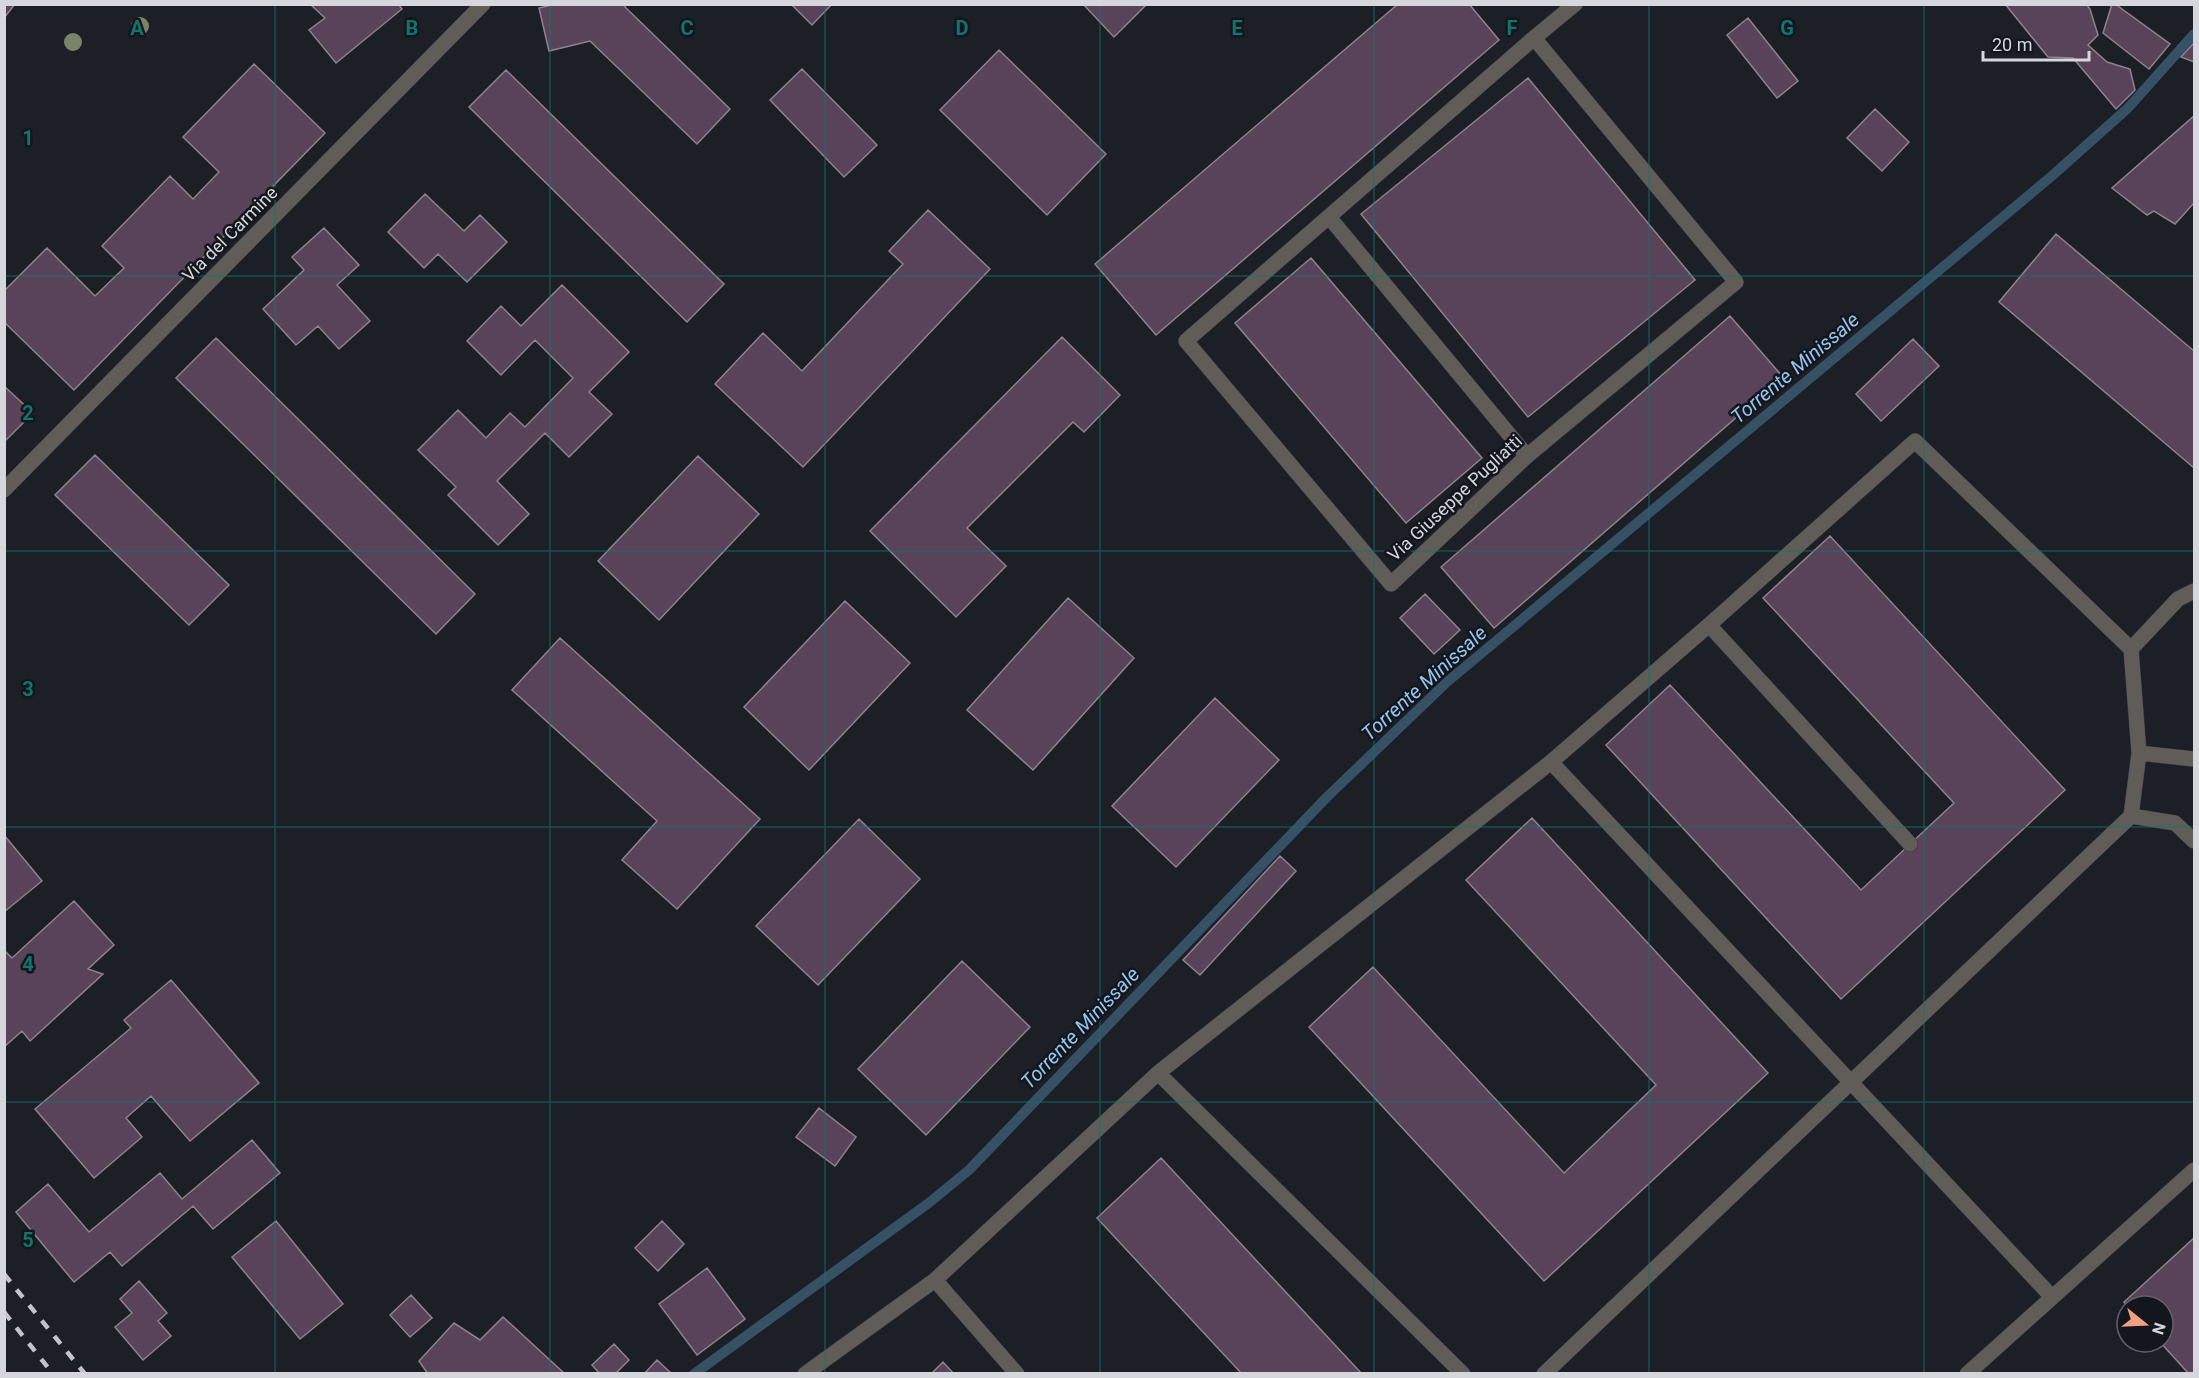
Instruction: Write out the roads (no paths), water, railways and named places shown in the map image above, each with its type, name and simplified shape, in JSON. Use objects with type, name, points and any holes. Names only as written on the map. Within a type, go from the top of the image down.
[{"type":"street","name":"Via del Carmine","points":[[4,490],[483,4]]},
{"type":"street","name":"Via Giuseppe Pugliatti","points":[[1534,38],[1736,282],[1527,456],[1391,584],[1186,341],[1534,38],[1575,4]]},
{"type":"street","points":[[1329,217],[1527,456]]},
{"type":"street","points":[[804,1374],[935,1280],[1158,1073],[1551,762],[1915,441],[2131,649],[2139,753],[2131,816],[1545,1374]]},
{"type":"street","points":[[2131,649],[2178,598],[2194,591]]},
{"type":"street","points":[[1709,625],[1910,843]]},
{"type":"street","points":[[2139,753],[2194,759]]},
{"type":"street","points":[[1551,762],[2052,1297]]},
{"type":"street","points":[[2131,816],[2175,823],[2194,841]]},
{"type":"street","points":[[1158,1073],[1463,1374]]},
{"type":"street","points":[[1967,1374],[2194,1170]]},
{"type":"street","points":[[935,1280],[1017,1374]]},
{"type":"waterway","name":"Torrente Minissale","points":[[694,1374],[930,1202],[969,1170],[1327,797],[1447,682],[2053,175],[2128,108],[2194,34]]},
{"type":"railway","points":[[4,1274],[85,1374]]},
{"type":"railway","points":[[4,1312],[53,1374]]}]
